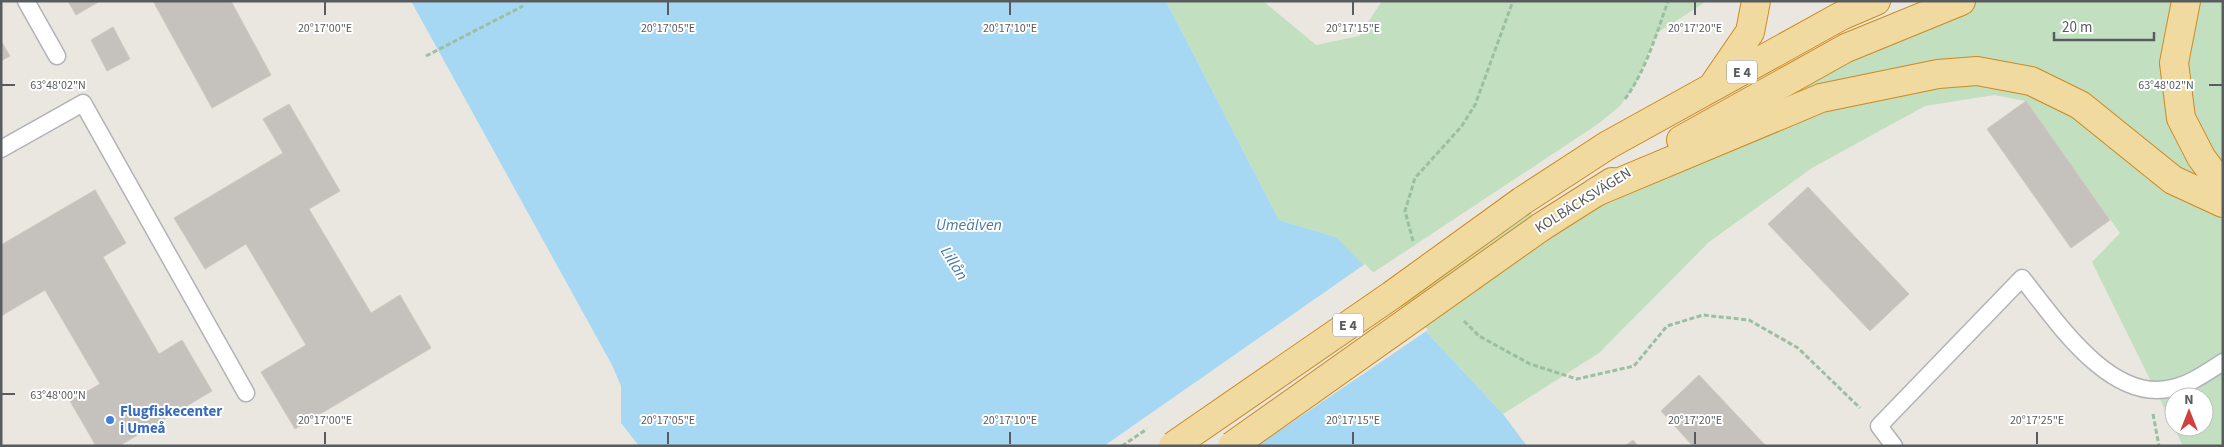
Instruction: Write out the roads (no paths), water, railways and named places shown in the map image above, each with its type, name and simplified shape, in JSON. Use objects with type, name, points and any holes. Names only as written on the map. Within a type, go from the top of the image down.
[{"type":"highway","points":[[1711,89],[1750,32],[1756,1]]},
{"type":"highway","name":"KOLBÄCKSVÄGEN","points":[[1173,446],[1392,295],[1522,202],[1608,145],[1841,16],[1876,1]]},
{"type":"highway","name":"KOLBÄCKSVÄGEN","points":[[1232,446],[1541,226],[1659,152],[1846,48],[1962,1]]},
{"type":"highway","points":[[2186,1],[2174,63],[2181,118],[2201,157],[2223,187]]},
{"type":"highway","points":[[1596,192],[1821,98],[1938,74],[1976,71],[2031,81],[2080,105],[2173,180],[2223,203]]},
{"type":"lane","points":[[26,1],[57,56]]},
{"type":"lane","points":[[1,149],[83,103],[246,393]]},
{"type":"lane","points":[[1894,446],[1879,426],[2022,278],[2101,369],[2133,386],[2149,389],[2171,389],[2194,380],[2223,362]]},
{"type":"water","name":"Umeälven","points":[[411,1],[1166,1],[1279,220],[1336,237],[1503,414],[1527,446],[639,446],[621,423],[621,386],[612,365]]},
{"type":"place","name":"Flugfiskecenter i Umeå","points":[[110,420]]},
{"type":"water label","name":"Lillån","points":[[955,263]]}]
